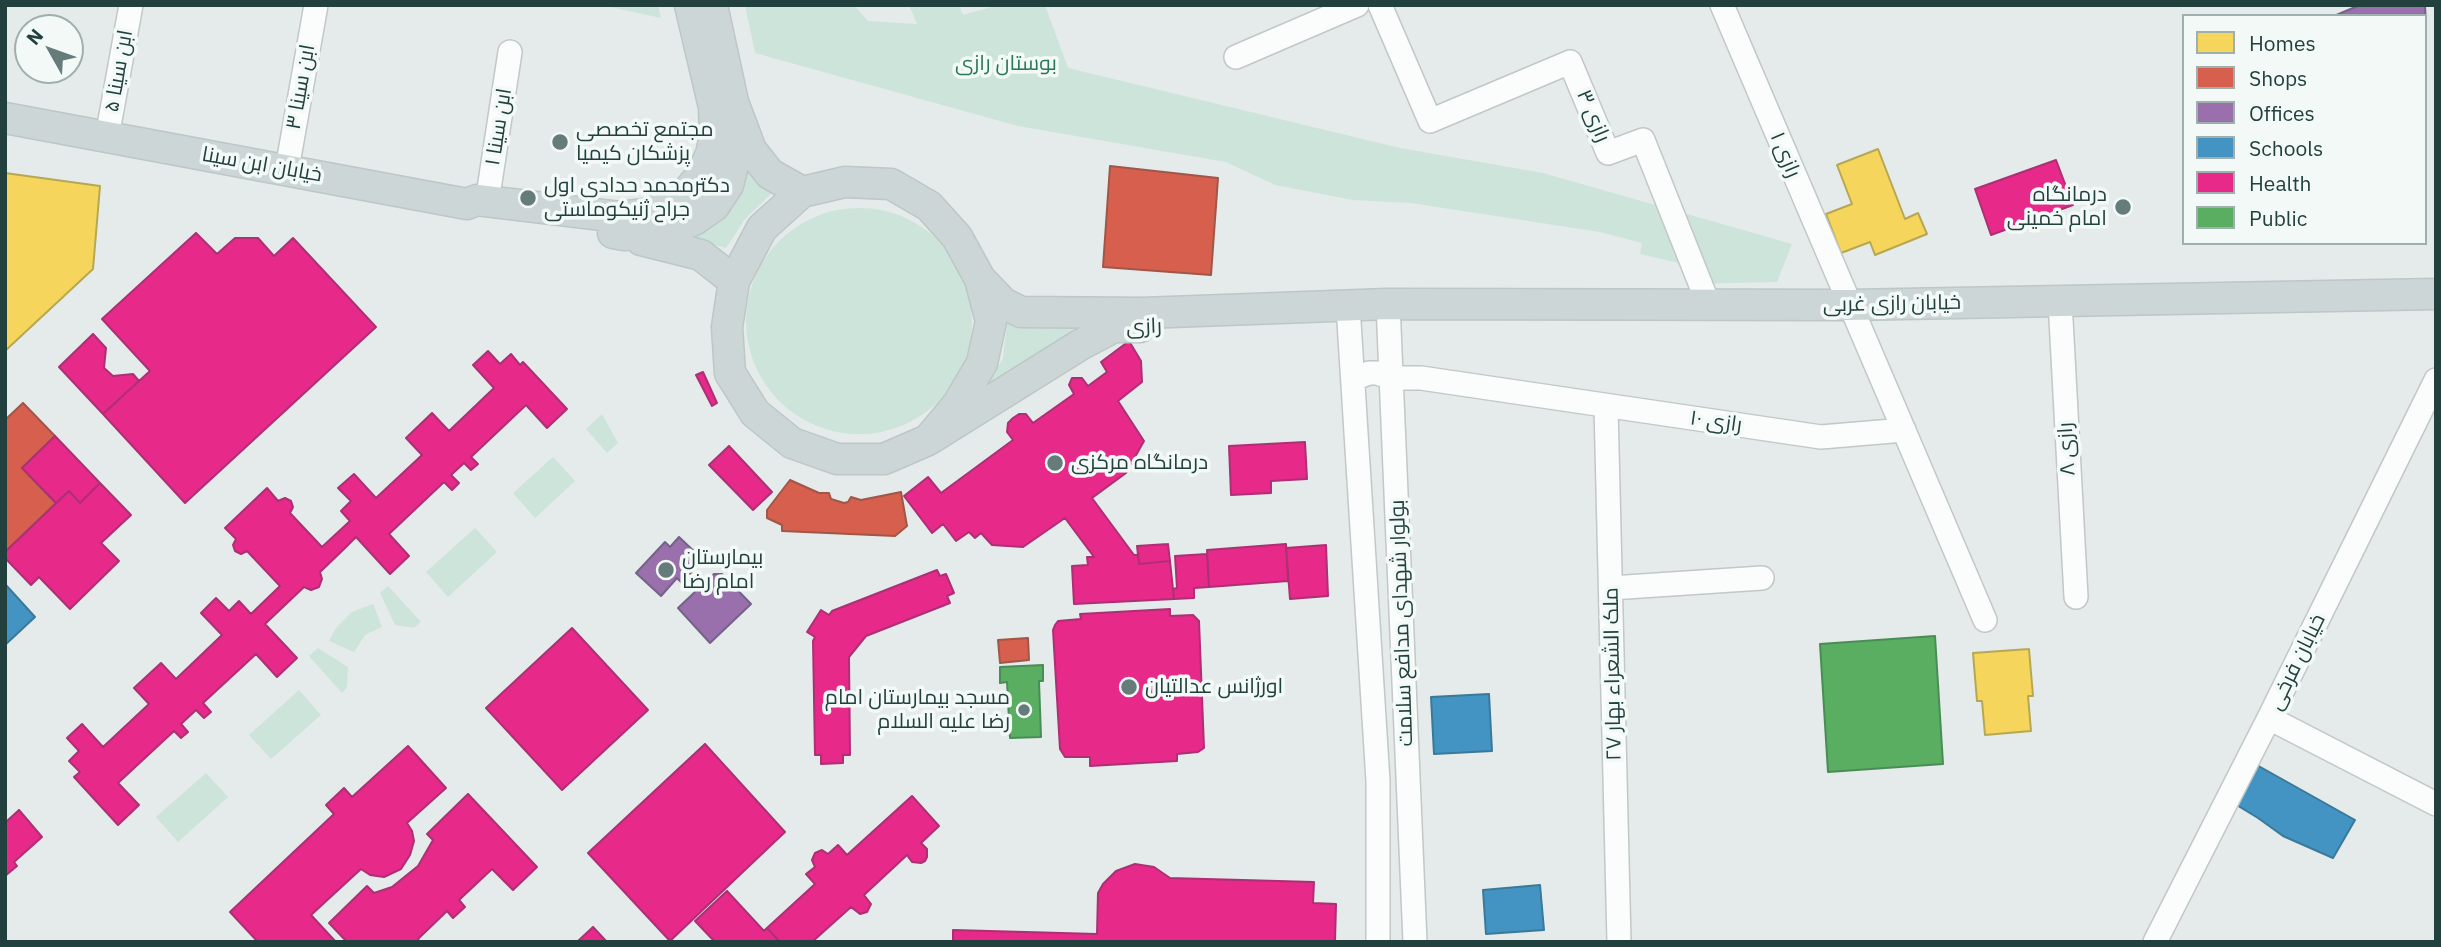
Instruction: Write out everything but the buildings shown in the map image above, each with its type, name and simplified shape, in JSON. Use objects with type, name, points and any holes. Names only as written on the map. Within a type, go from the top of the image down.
[{"type":"main road","name":"خیابان ابن سینا","points":[[5,118],[477,203],[619,217],[645,214],[666,206],[687,192],[702,174],[715,136],[714,107],[690,5]]},
{"type":"main road","points":[[712,5],[733,102],[751,150],[771,174],[803,192],[845,182],[891,184],[929,206],[957,237],[980,279],[991,321],[982,363],[958,404],[928,440]]},
{"type":"main road","points":[[624,235],[667,232],[694,220],[714,206],[728,185],[734,161],[733,102]]},
{"type":"main road","name":"رازی","points":[[803,192],[762,228],[734,281],[727,327],[730,373],[755,413],[792,443],[837,459],[884,459],[928,440],[1080,345],[1114,327],[1348,313]]},
{"type":"main road","points":[[477,203],[476,212],[624,235],[701,255],[734,281]]},
{"type":"main road","name":"رازی","points":[[980,279],[1003,303],[1021,312],[1348,313]]},
{"type":"main road","name":"خیابان رازی غربی","points":[[1348,313],[1388,304],[1849,305],[2436,294]]},
{"type":"street","name":"ابن سینا ۵","points":[[107,137],[131,5]]},
{"type":"street","name":"ابن سینا ۳","points":[[286,169],[316,5]]},
{"type":"street","points":[[1236,57],[1357,5]]},
{"type":"street","name":"رازی ۳","points":[[1380,5],[1430,121],[1570,62],[1608,153],[1643,140],[1708,303]]},
{"type":"street","name":"رازی ۱","points":[[1722,5],[1849,305]]},
{"type":"street","name":"ابن سینا ۱","points":[[477,203],[510,52]]},
{"type":"street","name":"رازی ۸","points":[[2060,301],[2076,597]]},
{"type":"street","name":"بولوار شهدای مدافع سلامت","points":[[1388,304],[1415,942]]},
{"type":"street","points":[[1849,305],[1985,620]]},
{"type":"street","name":"بولوار شهدای مدافع سلامت","points":[[1348,313],[1378,781],[1378,942]]},
{"type":"street","name":"رازی ۱۰","points":[[1353,379],[1368,373],[1392,378],[1421,378],[1821,437],[1904,430]]},
{"type":"street","name":"خیابان فرخی","points":[[2155,942],[2436,380]]},
{"type":"street","name":"ملک الشعراء بهار ۲۷","points":[[1606,407],[1619,942]]},
{"type":"street","points":[[1611,588],[1762,578]]},
{"type":"street","points":[[2269,718],[2436,804]]},
{"type":"green space","points":[[601,5],[658,5],[661,18]]},
{"type":"green space","name":"بوستان رازی","points":[[745,5],[854,5],[868,21],[917,24],[909,5],[959,5],[963,15],[999,5],[1045,5],[1068,68],[1400,148],[1543,173],[1792,244],[1777,282],[1686,284],[1692,266],[1640,254],[1642,243],[1600,232],[1411,203],[1353,200],[1275,185],[1226,162],[1018,126],[755,53]]},
{"type":"green space","points":[[744,157],[773,192],[745,219],[726,248],[665,231]]},
{"type":"green space","points":[[848,208],[870,208],[912,221],[939,241],[959,268],[970,299],[970,343],[959,374],[939,401],[912,421],[892,429],[870,434],[848,434],[806,421],[772,393],[759,374],[751,354],[746,332],[746,310],[759,268],[787,234],[806,221],[826,213]]},
{"type":"green space","points":[[1007,322],[1101,322],[985,390],[1003,358]]},
{"type":"green space","points":[[602,414],[618,443],[607,453],[586,429]]},
{"type":"green space","points":[[553,457],[575,481],[535,518],[513,493]]},
{"type":"green space","points":[[475,528],[497,552],[448,597],[426,572]]},
{"type":"green space","points":[[388,586],[421,622],[414,628],[395,625],[380,593]]},
{"type":"green space","points":[[373,604],[382,627],[365,635],[354,652],[329,641],[336,628],[352,612]]},
{"type":"green space","points":[[318,648],[348,667],[347,687],[342,693],[309,656]]},
{"type":"green space","points":[[299,690],[321,715],[271,759],[249,735]]},
{"type":"green space","points":[[206,773],[228,797],[178,842],[156,817]]},
{"type":"place","name":"مجتمع تخصصی پزشکان کیمیا","points":[[560,142]]},
{"type":"place","name":"دکترمحمد حدادی اول جراح ژنیکوماستی","points":[[528,198]]},
{"type":"place","name":"درمانگاه امام خمینی","points":[[2123,207]]},
{"type":"place","name":"درمانگاه مرکزی","points":[[1055,463]]},
{"type":"place","name":"بیمارستان امام رضا","points":[[666,570]]},
{"type":"place","name":"اورژانس عدالتیان","points":[[1129,687]]},
{"type":"place","name":"مسجد بیمارستان امام رضا علیه السلام","points":[[1024,710]]}]
